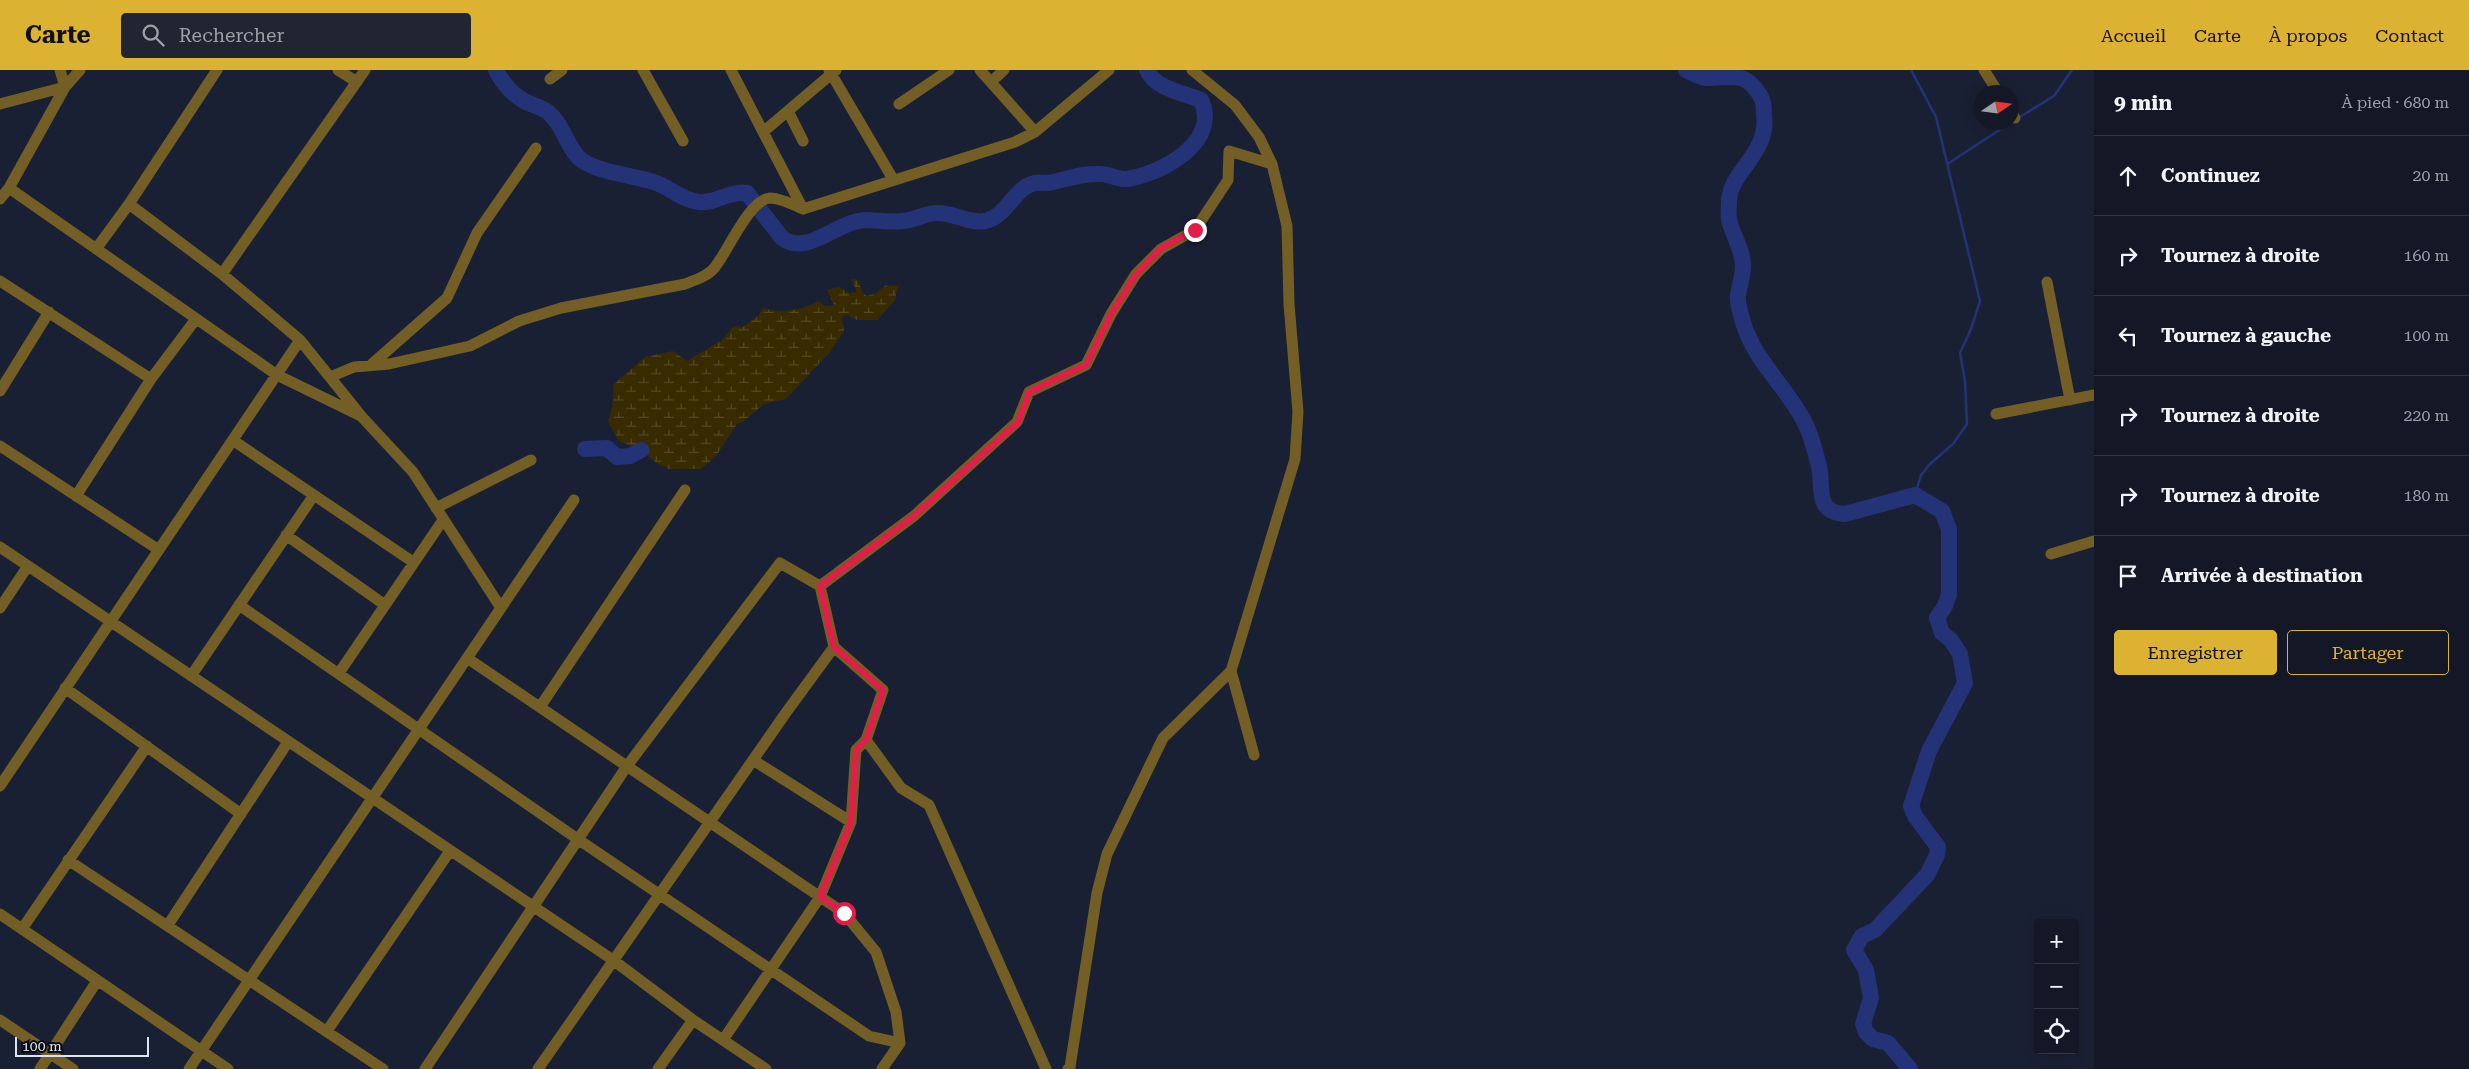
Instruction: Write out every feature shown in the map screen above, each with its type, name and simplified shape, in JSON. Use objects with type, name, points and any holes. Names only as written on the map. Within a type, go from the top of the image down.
[{"type":"street","points":[[60,70],[65,87]]},
{"type":"street","points":[[0,199],[9,188],[65,87],[80,70]]},
{"type":"street","points":[[96,249],[129,204],[217,70]]},
{"type":"street","points":[[338,70],[357,82]]},
{"type":"street","points":[[222,274],[365,70]]},
{"type":"street","points":[[550,79],[562,70]]},
{"type":"street","points":[[643,70],[684,141]]},
{"type":"street","points":[[731,70],[803,209]]},
{"type":"street","points":[[900,104],[949,70]]},
{"type":"street","points":[[980,70],[1035,132]]},
{"type":"street","points":[[991,82],[1004,70]]},
{"type":"street","points":[[330,376],[354,367],[389,364],[470,346],[519,321],[560,308],[686,284],[701,278],[715,268],[753,207],[765,199],[772,198],[803,209],[893,179],[1016,142],[1035,132],[1109,70]]},
{"type":"street","points":[[1068,1069],[1070,1067],[1097,893],[1107,854],[1163,738],[1230,671],[1295,459],[1298,412],[1289,304],[1286,226],[1272,164],[1259,137],[1234,105],[1192,70]]},
{"type":"street","points":[[1984,70],[1994,85]]},
{"type":"street","points":[[763,132],[832,71],[893,179]]},
{"type":"street","points":[[0,104],[65,87]]},
{"type":"street","points":[[788,111],[804,141]]},
{"type":"street","points":[[372,364],[447,298],[477,233],[536,148]]},
{"type":"street","points":[[820,586],[914,516],[1018,422],[1029,392],[1086,365],[1111,314],[1136,274],[1161,248],[1195,230],[1228,180],[1229,151],[1272,164]]},
{"type":"street","points":[[9,188],[277,375],[362,417]]},
{"type":"street","points":[[129,204],[222,274],[300,340],[362,417],[413,472],[501,608]]},
{"type":"street","points":[[0,281],[151,379]]},
{"type":"street","points":[[2047,282],[2070,400]]},
{"type":"street","points":[[0,391],[49,312]]},
{"type":"street","points":[[76,496],[151,379],[196,319]]},
{"type":"street","points":[[0,786],[110,621],[234,441],[300,340]]},
{"type":"street","points":[[1996,414],[2094,395]]},
{"type":"street","points":[[234,441],[413,562]]},
{"type":"street","points":[[0,446],[159,550]]},
{"type":"street","points":[[436,508],[531,460]]},
{"type":"street","points":[[540,707],[685,490]]},
{"type":"street","points":[[191,676],[314,495]]},
{"type":"street","points":[[189,1069],[574,500]]},
{"type":"street","points":[[339,673],[443,520]]},
{"type":"street","points":[[286,536],[385,605]]},
{"type":"street","points":[[2051,554],[2094,541]]},
{"type":"street","points":[[0,547],[612,960],[693,1020],[766,1069]]},
{"type":"street","points":[[426,1069],[627,766],[780,564],[820,586],[834,647],[883,690],[866,740],[856,750],[851,822],[820,897],[723,1040]]},
{"type":"street","points":[[0,608],[28,566]]},
{"type":"street","points":[[239,605],[420,728],[579,840],[869,1036],[900,1043]]},
{"type":"street","points":[[538,1069],[612,960],[834,647]]},
{"type":"street","points":[[467,658],[844,913],[876,952],[896,1012],[900,1043],[882,1069]]},
{"type":"street","points":[[1230,671],[1254,755]]},
{"type":"street","points":[[66,688],[241,814]]},
{"type":"street","points":[[866,740],[901,788],[930,805],[1046,1069]]},
{"type":"street","points":[[168,925],[288,742]]},
{"type":"street","points":[[22,929],[147,746]]},
{"type":"street","points":[[754,760],[851,822]]},
{"type":"street","points":[[327,1032],[450,851]]},
{"type":"street","points":[[68,860],[383,1069]]},
{"type":"street","points":[[0,914],[228,1069]]},
{"type":"street","points":[[40,1069],[97,981]]},
{"type":"street","points":[[0,1020],[73,1069]]},
{"type":"street","points":[[658,1069],[693,1020]]},
{"type":"green space","points":[[851,279],[858,280],[863,293],[867,296],[876,293],[886,285],[899,286],[896,299],[877,320],[857,320],[847,315],[842,317],[844,331],[830,352],[786,399],[764,404],[744,421],[737,424],[716,456],[701,469],[668,469],[640,450],[619,441],[608,421],[611,413],[613,385],[645,357],[673,351],[687,361],[722,340],[734,326],[743,327],[758,316],[763,308],[785,311],[806,307],[819,301],[825,306],[834,305],[827,290],[838,287],[849,293],[857,292]]},
{"type":"waterway","points":[[496,70],[504,83],[516,95],[524,101],[545,110],[553,117],[574,152],[585,162],[604,170],[657,183],[693,201],[705,202],[735,193],[747,193],[782,238],[792,243],[812,241],[844,226],[866,220],[898,222],[929,214],[943,213],[973,221],[985,221],[999,214],[1021,190],[1035,183],[1051,183],[1089,174],[1104,174],[1127,179],[1141,176],[1171,163],[1195,142],[1203,129],[1205,115],[1201,100],[1163,86],[1156,82],[1147,70]]},
{"type":"waterway","points":[[1686,70],[1704,78],[1738,77],[1744,79],[1755,88],[1763,101],[1764,129],[1761,141],[1731,189],[1729,200],[1729,219],[1743,260],[1738,302],[1743,322],[1756,351],[1794,404],[1809,432],[1819,467],[1821,494],[1825,505],[1830,510],[1845,514],[1915,495],[1942,511],[1949,529],[1949,594],[1945,606],[1937,618],[1942,633],[1951,640],[1960,654],[1965,683],[1929,751],[1911,806],[1915,816],[1938,847],[1937,855],[1927,875],[1875,930],[1862,936],[1854,950],[1866,970],[1871,998],[1863,1024],[1866,1032],[1873,1039],[1888,1043],[1910,1069]]},
{"type":"waterway","points":[[1911,70],[1936,117],[1980,301],[1971,329],[1960,353],[1965,381],[1967,424],[1953,444],[1931,463],[1921,475],[1915,495]]},
{"type":"waterway","points":[[2019,117],[2054,96],[2072,70]]},
{"type":"waterway","points":[[1949,163],[1999,130]]},
{"type":"waterway","points":[[585,449],[607,448],[617,457],[630,456],[641,450]]},
{"type":"route","points":[[844,913],[820,897],[851,822],[856,750],[866,740],[883,690],[834,647],[820,586],[914,516],[1018,422],[1029,392],[1086,365],[1111,314],[1136,274],[1161,248],[1195,230]]}]
